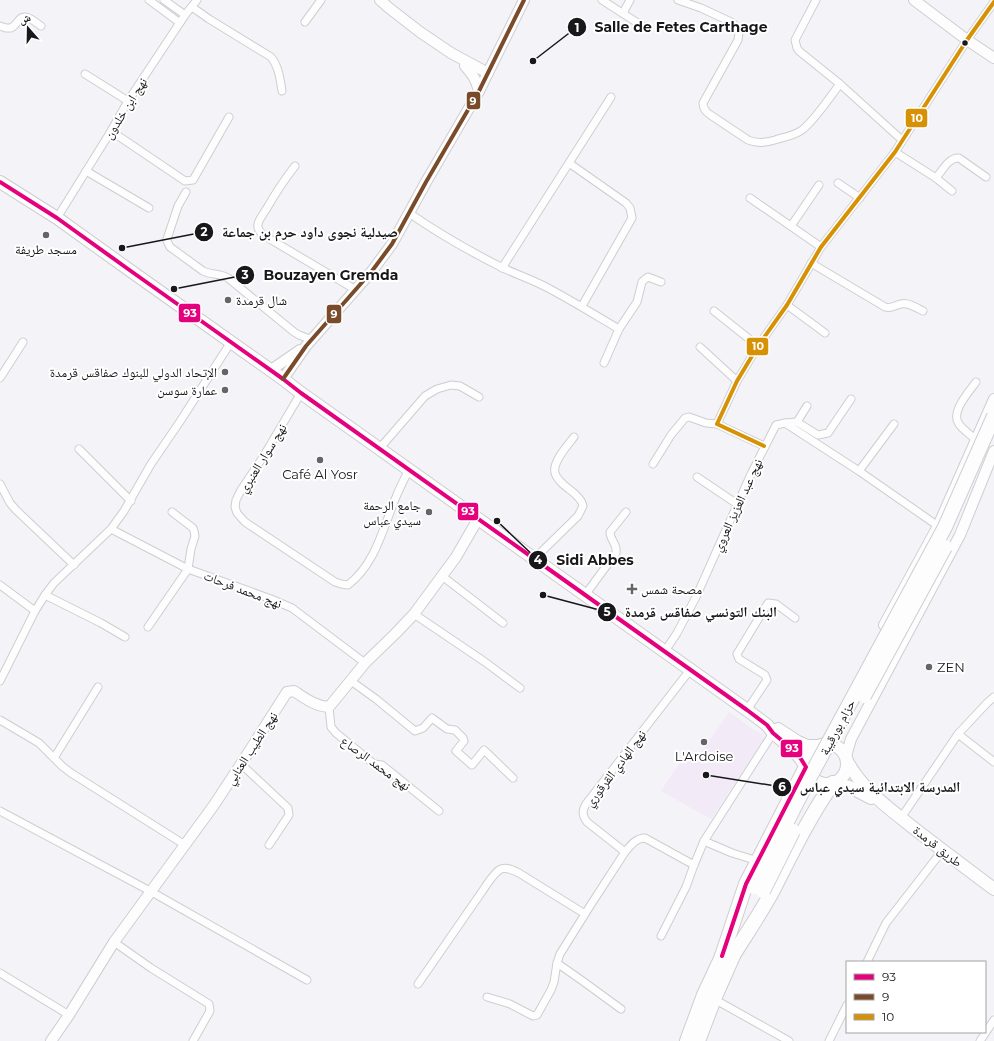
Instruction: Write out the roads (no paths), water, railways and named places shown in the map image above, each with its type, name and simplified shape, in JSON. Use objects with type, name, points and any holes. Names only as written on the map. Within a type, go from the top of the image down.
[{"type":"highway","name":"حزام بورقيبة","points":[[687,1041],[704,995],[727,956],[804,786],[944,528],[994,416]]},
{"type":"highway","name":"حزام بورقيبة","points":[[758,889],[952,533],[994,439]]},
{"type":"highway","points":[[727,956],[746,884],[806,767]]},
{"type":"highway","points":[[727,956],[771,894],[819,804],[833,783]]},
{"type":"highway","name":"حزام بورقيبة","points":[[698,1041],[714,999],[727,956]]},
{"type":"main road","points":[[1,186],[57,218],[284,378],[301,393],[410,469],[747,710],[792,749],[801,759],[813,779],[819,783],[833,783],[842,777],[846,772],[847,766],[843,751],[833,744],[827,743],[812,749],[808,754],[806,767]]},
{"type":"main road","points":[[770,729],[777,728],[798,742],[807,746],[820,745]]},
{"type":"main road","name":"طريق قرمدة","points":[[846,758],[853,772],[864,786],[881,803],[942,851],[994,889]]},
{"type":"main road","name":"طريق قرمدة","points":[[833,783],[850,787],[881,803]]},
{"type":"street","points":[[149,0],[180,23]]},
{"type":"street","points":[[164,0],[185,15]]},
{"type":"street","name":"نهج ابن خلدون","points":[[57,218],[128,101],[185,15],[197,0]]},
{"type":"street","points":[[305,22],[321,0]]},
{"type":"street","points":[[380,0],[420,32],[465,64],[486,76]]},
{"type":"street","points":[[284,378],[309,343],[356,290],[392,244],[479,91],[524,0]]},
{"type":"street","points":[[602,0],[647,29]]},
{"type":"street","points":[[623,13],[630,0]]},
{"type":"street","points":[[678,0],[701,8],[731,22],[736,26],[738,40],[703,103],[703,108],[709,114],[748,140],[760,143],[769,142],[802,130],[812,120],[840,84]]},
{"type":"street","points":[[816,0],[795,40],[795,44],[799,51],[840,84],[902,140]]},
{"type":"street","points":[[914,0],[967,40],[994,58]]},
{"type":"street","points":[[717,424],[737,381],[758,346],[787,305],[811,263],[895,152],[967,40],[994,2]]},
{"type":"street","points":[[192,6],[209,19],[271,57],[278,69],[282,91]]},
{"type":"street","points":[[0,26],[11,28],[24,16],[41,26]]},
{"type":"street","points":[[465,64],[488,61],[495,57]]},
{"type":"street","points":[[465,64],[474,76],[479,91]]},
{"type":"street","points":[[85,74],[128,101]]},
{"type":"street","points":[[502,268],[611,97]]},
{"type":"street","points":[[111,131],[185,181],[193,180],[229,117]]},
{"type":"street","points":[[895,152],[936,178],[952,191]]},
{"type":"street","points":[[936,178],[952,160],[957,158],[986,177]]},
{"type":"street","points":[[569,163],[626,203],[630,208],[632,218],[582,306]]},
{"type":"street","points":[[295,166],[280,186],[262,215],[257,226],[258,229],[263,235],[356,290]]},
{"type":"street","points":[[86,172],[149,208]]},
{"type":"street","points":[[838,183],[860,198]]},
{"type":"street","points":[[791,226],[819,185]]},
{"type":"street","points":[[186,192],[178,206],[171,231],[167,238],[167,242],[170,246],[203,271],[224,275],[309,343]]},
{"type":"street","points":[[750,198],[822,247]]},
{"type":"street","points":[[409,214],[438,233],[502,268],[544,286],[582,306],[619,329]]},
{"type":"street","points":[[811,263],[885,307],[891,308],[906,304],[923,311]]},
{"type":"street","points":[[604,363],[619,329],[636,302],[639,290],[644,280],[648,277],[661,282]]},
{"type":"street","points":[[787,305],[825,333]]},
{"type":"street","points":[[714,311],[758,346]]},
{"type":"street","points":[[0,378],[23,342]]},
{"type":"street","points":[[0,681],[35,611],[45,595],[54,583],[111,529],[131,501],[151,464],[231,342]]},
{"type":"street","points":[[271,370],[309,343]]},
{"type":"street","points":[[700,347],[737,381]]},
{"type":"street","points":[[975,439],[959,424],[956,418],[958,409],[976,382]]},
{"type":"street","points":[[380,448],[425,396],[437,389],[451,385],[460,386],[479,397]]},
{"type":"street","name":"نهج سوار العنبري","points":[[301,393],[236,500],[235,507],[237,513],[245,522],[335,582],[348,585],[354,580],[370,559],[379,542],[396,496],[410,469]]},
{"type":"street","points":[[785,422],[797,422],[818,435],[828,433],[851,399]]},
{"type":"street","name":"حزام بورقيبة","points":[[820,745],[938,526],[975,439],[994,399]]},
{"type":"street","points":[[797,422],[806,406]]},
{"type":"street","points":[[653,464],[671,435],[685,418],[689,417],[706,423],[717,424],[764,446]]},
{"type":"street","points":[[785,422],[938,526]]},
{"type":"street","name":"نهج عبد العزيز العروي","points":[[665,651],[677,633],[696,597],[764,446],[776,425],[785,422]]},
{"type":"street","points":[[859,471],[894,424]]},
{"type":"street","points":[[535,558],[578,516],[583,506],[581,499],[558,478],[555,473],[556,462],[574,437]]},
{"type":"street","points":[[79,449],[131,501]]},
{"type":"street","name":"حزام بورقيبة","points":[[846,758],[851,740],[960,535],[994,451]]},
{"type":"street","points":[[696,477],[737,504]]},
{"type":"street","points":[[0,484],[10,503],[16,510],[74,565]]},
{"type":"street","points":[[148,627],[188,569],[191,549],[195,536],[194,531],[172,512]]},
{"type":"street","points":[[585,595],[616,553],[617,548],[611,539],[610,532],[626,512]]},
{"type":"street","points":[[329,707],[365,664],[414,614],[456,557],[478,519]]},
{"type":"street","name":"نهج محمد فرحات","points":[[111,529],[188,569],[292,608],[365,664]]},
{"type":"street","points":[[911,574],[932,588]]},
{"type":"street","points":[[442,576],[503,623]]},
{"type":"street","points":[[0,585],[35,611]]},
{"type":"street","points":[[45,595],[101,623],[125,637]]},
{"type":"street","points":[[747,710],[767,680],[765,675],[739,659],[737,654],[768,603],[776,604],[795,618]]},
{"type":"street","points":[[414,614],[520,688]]},
{"type":"street","name":"نهج الهادي القرقوري","points":[[626,852],[586,822],[583,816],[583,811],[586,804],[690,670]]},
{"type":"street","points":[[351,681],[376,699],[415,731],[423,728],[432,718],[447,729],[455,730],[464,738],[464,742],[456,751],[472,765],[484,750],[513,778]]},
{"type":"street","points":[[54,758],[98,687]]},
{"type":"street","name":"نهج الطيب العنابي","points":[[51,1041],[114,942],[214,805],[287,692],[294,691],[316,705],[329,707]]},
{"type":"street","points":[[901,818],[958,734],[994,698]]},
{"type":"street","name":"نهج محمد الرصاع","points":[[329,707],[331,727],[336,734],[374,764],[382,765],[439,811]]},
{"type":"street","points":[[0,720],[40,743],[62,766],[71,773],[185,845]]},
{"type":"street","points":[[661,936],[686,887],[704,842],[770,729]]},
{"type":"street","points":[[958,734],[994,762]]},
{"type":"street","points":[[241,764],[288,808],[289,815],[270,845]]},
{"type":"street","points":[[0,811],[150,891],[307,980]]},
{"type":"street","points":[[487,997],[506,1002],[533,1016],[537,1015],[551,990],[560,954],[584,914],[626,852],[640,838],[645,838],[694,865]]},
{"type":"street","points":[[704,842],[758,861]]},
{"type":"street","points":[[867,961],[886,923],[942,851]]},
{"type":"street","points":[[418,984],[491,879],[502,868],[509,868],[519,873],[584,914]]},
{"type":"street","points":[[114,942],[151,968],[209,1004],[210,1011],[193,1041]]},
{"type":"street","points":[[557,963],[621,1009]]},
{"type":"street","points":[[0,974],[69,1014]]},
{"type":"street","points":[[714,999],[789,1041]]},
{"type":"street","points":[[830,1041],[846,1007]]},
{"type":"street","points":[[986,1032],[994,1020]]},
{"type":"place","name":"Salle de Fetes Carthage","points":[[533,61]]},
{"type":"place","name":"مسجد طريفة","points":[[46,235]]},
{"type":"place","name":"صيدلية نجوى داود حرم بن جماعة","points":[[122,248]]},
{"type":"place","name":"Bouzayen Gremda","points":[[174,289]]},
{"type":"place","name":"شال قرمدة","points":[[228,300]]},
{"type":"place","name":"الإتحاد الدولي للبنوك صفاقس قرمدة","points":[[225,372]]},
{"type":"place","name":"عمارة سوسن","points":[[225,390]]},
{"type":"place","name":"Café Al Yosr","points":[[320,460]]},
{"type":"place","name":"جامع الرحمة سيدي عباس","points":[[429,512]]},
{"type":"place","name":"Sidi Abbes","points":[[497,521]]},
{"type":"place","name":"مصحة شمس","points":[[632,589]]},
{"type":"place","name":"البنك التونسي صفاقس قرمدة","points":[[543,595]]},
{"type":"place","name":"ZEN","points":[[929,667]]},
{"type":"place","name":"L'Ardoise","points":[[704,742]]},
{"type":"place","name":"المدرسة الابتدائية سيدي عباس","points":[[706,775]]}]
